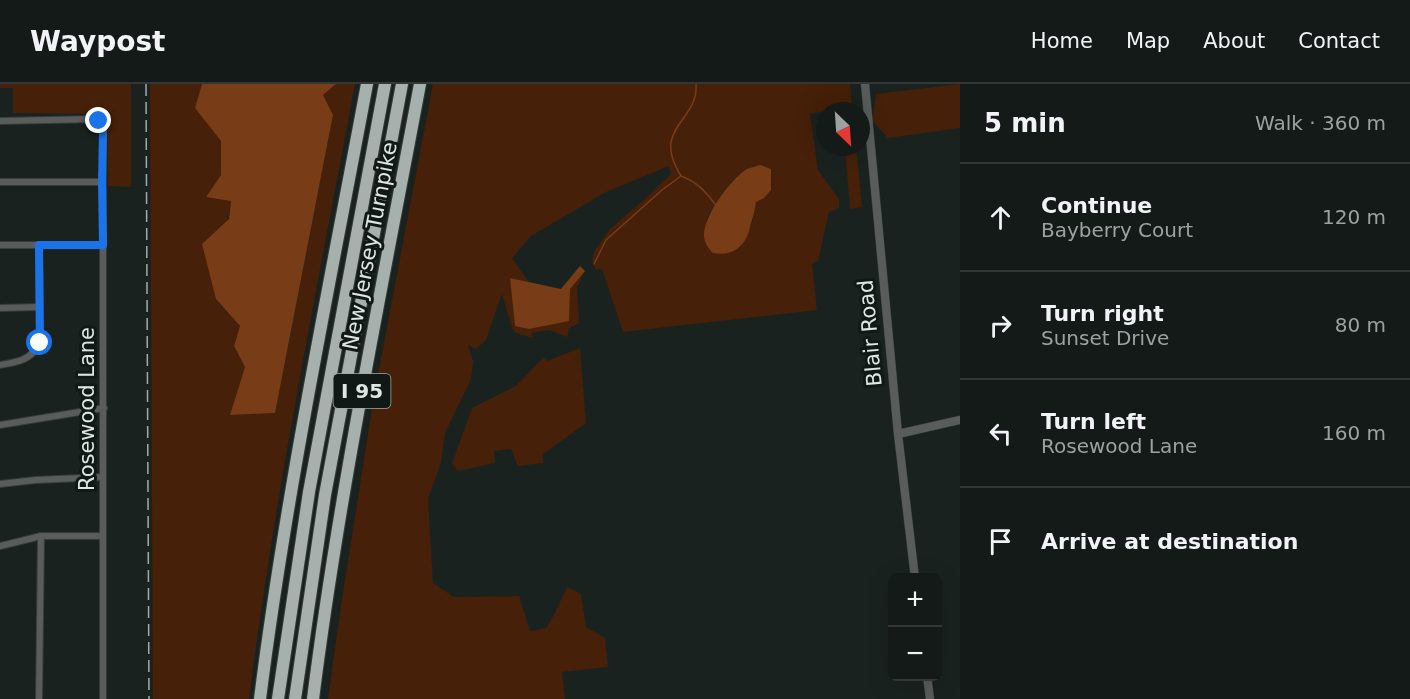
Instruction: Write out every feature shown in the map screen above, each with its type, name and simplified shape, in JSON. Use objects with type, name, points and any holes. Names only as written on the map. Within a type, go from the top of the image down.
[{"type":"highway","name":"New Jersey Turnpike","points":[[260,699],[292,490],[367,84]]},
{"type":"highway","name":"New Jersey Turnpike","points":[[278,699],[311,482],[386,84]]},
{"type":"highway","name":"New Jersey Turnpike","points":[[295,699],[327,484],[402,84]]},
{"type":"highway","name":"New Jersey Turnpike","points":[[313,699],[343,498],[420,84]]},
{"type":"street","name":"Blair Road","points":[[865,84],[898,434],[914,573]]},
{"type":"street","name":"Rosewood Lane","points":[[0,121],[97,119],[103,131],[103,699]]},
{"type":"street","points":[[0,182],[102,182]]},
{"type":"street","points":[[0,245],[103,245]]},
{"type":"street","points":[[0,365],[31,356],[40,343],[39,245]]},
{"type":"street","points":[[0,308],[40,307]]},
{"type":"street","points":[[0,425],[104,408]]},
{"type":"street","points":[[898,434],[960,420]]},
{"type":"street","points":[[0,484],[103,477]]},
{"type":"street","points":[[0,546],[41,536],[103,536]]},
{"type":"street","points":[[39,699],[41,536]]},
{"type":"street","points":[[928,681],[930,699]]},
{"type":"shaded area","points":[[0,84],[131,84],[131,187],[108,186],[107,122],[98,114],[13,113],[13,88],[0,88]]},
{"type":"shaded area","points":[[150,84],[202,84],[196,108],[221,141],[221,175],[206,197],[231,200],[216,299],[240,326],[234,346],[245,367],[231,415],[275,413],[333,115],[323,95],[336,84],[355,84],[284,468],[249,699],[153,699]]},
{"type":"shaded area","points":[[202,84],[336,84],[323,95],[333,115],[275,413],[230,415],[245,367],[234,346],[240,326],[216,299],[202,244],[229,219],[231,201],[206,197],[221,175],[221,141],[195,108]]},
{"type":"shaded area","points":[[433,84],[850,84],[851,102],[816,102],[816,113],[810,114],[818,170],[839,199],[839,208],[829,212],[818,261],[812,264],[817,310],[623,332],[602,269],[596,270],[592,260],[595,250],[610,229],[671,174],[669,166],[606,192],[531,236],[512,258],[529,282],[510,278],[515,325],[570,289],[585,271],[577,287],[579,323],[569,328],[567,337],[549,330],[531,333],[533,338],[516,333],[512,328],[502,294],[486,340],[476,349],[468,345],[473,361],[471,379],[445,433],[441,463],[428,499],[433,583],[454,597],[519,596],[530,631],[546,628],[567,587],[581,594],[586,627],[605,638],[608,667],[562,672],[565,699],[328,699],[374,396]],"holes":[[[755,166],[771,169],[769,192],[756,202],[752,223],[743,243],[707,219],[733,181],[747,170]]]},
{"type":"shaded area","points":[[960,84],[960,128],[888,138],[872,121],[876,94]]},
{"type":"shaded area","points":[[846,156],[857,156],[862,207],[850,209]]},
{"type":"shaded area","points":[[761,165],[771,169],[771,190],[764,198],[756,202],[745,240],[739,248],[730,253],[713,253],[704,237],[705,228],[713,209],[740,174],[747,169]]},
{"type":"shaded area","points":[[580,266],[585,271],[570,289],[569,321],[529,329],[515,326],[510,278],[561,289]]},
{"type":"shaded area","points":[[580,348],[586,423],[543,454],[543,463],[518,466],[511,449],[494,451],[495,463],[458,471],[452,464],[472,408],[516,386],[544,357],[547,361]]},
{"type":"waterway","points":[[681,176],[673,160],[671,146],[673,135],[691,108],[696,84]]},
{"type":"waterway","points":[[594,264],[606,240],[681,176],[700,187],[715,204]]},
{"type":"railway","points":[[146,84],[149,699]]},
{"type":"route","points":[[40,343],[39,245],[103,245],[103,131],[99,121]]}]
